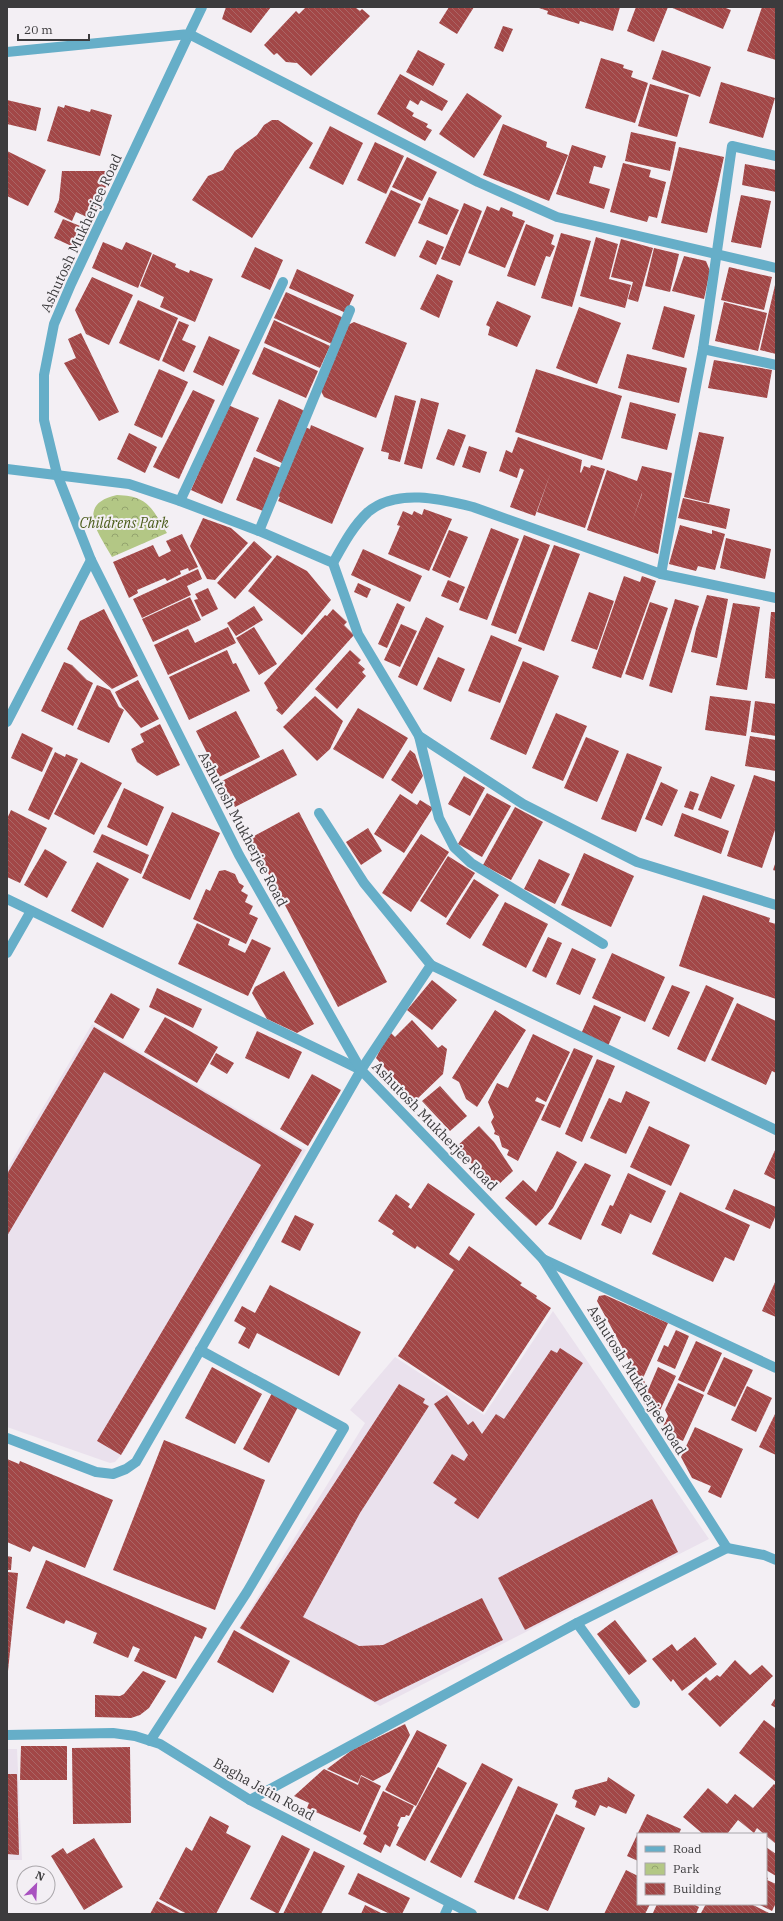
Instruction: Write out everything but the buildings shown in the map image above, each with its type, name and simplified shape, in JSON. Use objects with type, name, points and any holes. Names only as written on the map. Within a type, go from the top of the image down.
[{"type":"street","name":"Ashutosh Mukherjee Road","points":[[202,7],[71,284],[54,324],[44,375],[44,420],[57,474],[90,560],[239,855],[361,1070],[543,1259],[727,1548]]},
{"type":"street","points":[[7,52],[189,34],[478,182],[557,217],[718,253],[776,268]]},
{"type":"street","points":[[661,574],[703,349],[718,253],[732,146],[776,156]]},
{"type":"street","points":[[180,501],[282,282]]},
{"type":"street","points":[[259,531],[350,310]]},
{"type":"street","points":[[703,349],[776,365]]},
{"type":"street","points":[[7,469],[129,484],[180,501],[259,531],[333,563],[358,634],[419,736],[440,818],[454,847],[472,863],[603,944]]},
{"type":"street","points":[[333,563],[352,531],[369,512],[381,505],[398,499],[421,498],[446,500],[473,507],[661,574],[776,598]]},
{"type":"street","points":[[7,722],[90,560]]},
{"type":"street","points":[[419,736],[523,804],[637,862],[776,905]]},
{"type":"street","points":[[320,813],[364,882],[431,965],[776,1130]]},
{"type":"street","points":[[7,899],[361,1070]]},
{"type":"street","points":[[7,953],[31,911]]},
{"type":"street","points":[[7,1438],[96,1472],[113,1474],[126,1470],[136,1462],[361,1070],[431,965]]},
{"type":"street","points":[[543,1259],[776,1368]]},
{"type":"street","points":[[150,1741],[247,1592],[344,1428],[200,1350]]},
{"type":"street","points":[[250,1800],[577,1623],[727,1548],[764,1554],[776,1560]]},
{"type":"street","points":[[577,1623],[635,1703]]},
{"type":"street","name":"Bagha Jatin Road","points":[[7,1735],[112,1733],[135,1736],[150,1741],[174,1752],[250,1800],[472,1914]]},
{"type":"street","points":[[445,1914],[450,1903]]},
{"type":"shaded area","points":[[92,1024],[306,1150],[122,1454],[115,1462],[110,1463],[7,1427],[7,1169]]},
{"type":"shaded area","points":[[553,1311],[709,1539],[380,1706],[239,1628],[365,1423],[350,1410],[395,1357],[484,1415]]},
{"type":"shaded area","points":[[7,1749],[17,1749],[22,1860],[7,1860]]},
{"type":"green space","name":"Childrens Park","points":[[117,495],[128,496],[143,501],[153,511],[167,533],[112,557],[97,530],[94,521],[94,513],[97,505],[104,499]]}]
